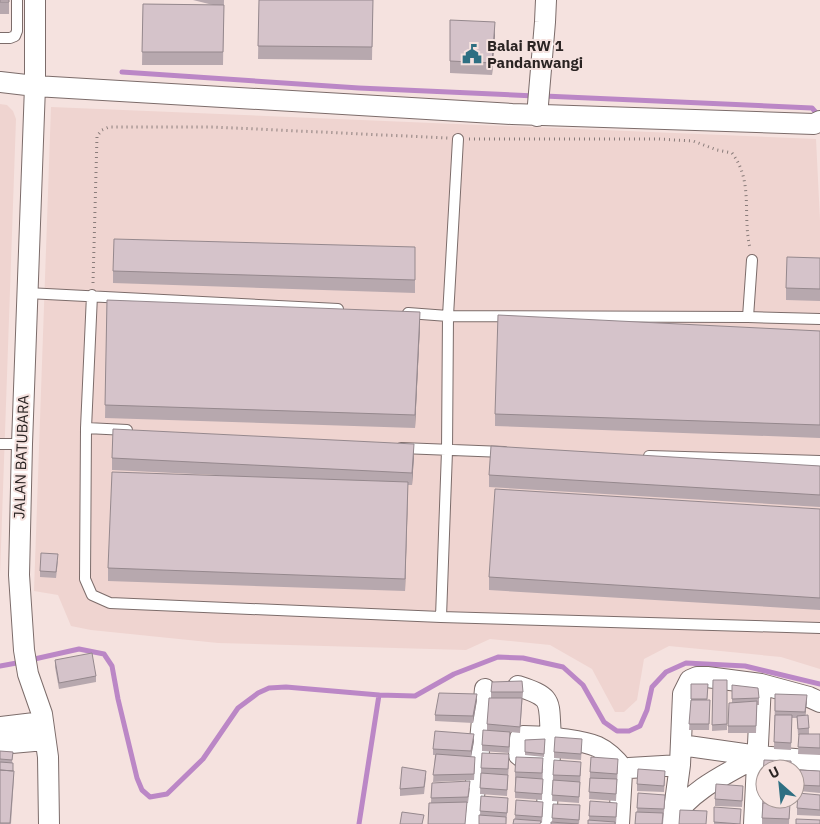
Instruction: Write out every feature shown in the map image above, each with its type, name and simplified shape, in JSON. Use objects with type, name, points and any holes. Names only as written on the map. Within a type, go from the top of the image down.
[{"type":"street","name":"JALAN BATUBARA","points":[[35,0],[35,86],[19,575],[24,650],[28,674],[44,731],[48,757],[49,824]]},
{"type":"street","points":[[538,103],[546,0]]},
{"type":"street","points":[[0,82],[35,86],[538,103],[817,123]]},
{"type":"street","points":[[672,822],[680,765],[683,694],[690,680],[696,677],[707,677],[761,684],[809,696],[820,702]]},
{"type":"street","points":[[754,824],[761,684]]},
{"type":"street","points":[[518,686],[538,692],[545,697],[548,703],[552,737],[546,824]]},
{"type":"street","points":[[470,824],[485,689]]},
{"type":"street","points":[[0,727],[44,731]]},
{"type":"street","points":[[0,744],[44,731]]},
{"type":"street","points":[[550,761],[524,759],[519,755],[520,738],[523,736],[552,737],[598,746],[608,751],[624,770]]},
{"type":"street","points":[[681,745],[758,756],[820,761]]},
{"type":"street","points":[[672,822],[681,806],[692,796],[717,779],[758,756]]},
{"type":"street","points":[[619,824],[622,773],[624,770],[629,768],[680,765]]},
{"type":"lane","points":[[0,38],[15,36],[17,31],[17,0]]},
{"type":"lane","points":[[441,617],[447,451],[448,316],[458,139]]},
{"type":"lane","points":[[748,317],[752,260]]},
{"type":"lane","points":[[27,293],[349,310]]},
{"type":"lane","points":[[92,295],[86,428],[85,579],[92,595],[110,603],[441,617],[820,628]]},
{"type":"lane","points":[[399,313],[448,316],[820,319]]},
{"type":"lane","points":[[86,428],[135,431]]},
{"type":"lane","points":[[0,444],[22,444]]},
{"type":"lane","points":[[388,447],[447,451],[515,452]]},
{"type":"lane","points":[[643,456],[820,461]]},
{"type":"path","points":[[92,295],[97,136],[102,130],[109,127],[213,127],[458,139],[658,139],[693,141],[717,150],[732,153],[740,163],[747,186],[746,232],[752,260]]},
{"type":"shaded area","points":[[0,104],[7,105],[13,111],[16,119],[0,575]]},
{"type":"shaded area","points":[[51,107],[816,139],[820,220],[820,669],[781,657],[669,646],[644,659],[637,700],[624,712],[615,712],[592,669],[550,645],[490,639],[466,650],[218,643],[91,630],[71,626],[58,595],[34,591]]},
{"type":"building","points":[[0,0],[9,0],[9,2],[0,2]]},
{"type":"building","points":[[259,0],[373,0],[372,47],[258,46]]},
{"type":"building","points":[[143,4],[224,5],[223,52],[142,52]]},
{"type":"building","name":"Balai RW 1 Pandanwangi","points":[[450,20],[495,22],[492,63],[450,61]]},
{"type":"building","points":[[114,239],[415,247],[415,280],[113,271]]},
{"type":"building","points":[[787,257],[820,258],[820,289],[786,288]]},
{"type":"building","points":[[107,300],[420,312],[415,415],[105,405]]},
{"type":"building","points":[[498,315],[820,331],[820,425],[495,414]]},
{"type":"building","points":[[113,429],[414,444],[412,473],[112,458]]},
{"type":"building","points":[[491,446],[820,466],[820,495],[489,475]]},
{"type":"building","points":[[112,472],[408,482],[405,579],[108,568]]},
{"type":"building","points":[[495,489],[820,509],[820,598],[489,577]]},
{"type":"building","points":[[41,553],[58,554],[56,572],[40,571]]},
{"type":"building","points":[[92,653],[96,676],[59,683],[55,660]]},
{"type":"building","points":[[713,680],[727,680],[727,724],[712,725]]},
{"type":"building","points":[[522,681],[523,692],[491,692],[492,682]]},
{"type":"building","points":[[691,684],[708,684],[707,699],[691,699]]},
{"type":"building","points":[[732,685],[758,688],[759,698],[732,699]]},
{"type":"building","points":[[439,693],[477,694],[473,716],[435,715]]},
{"type":"building","points":[[775,694],[807,695],[805,712],[775,711]]},
{"type":"building","points":[[489,698],[522,698],[520,727],[487,724]]},
{"type":"building","points":[[691,700],[710,700],[709,724],[689,724]]},
{"type":"building","points":[[757,701],[756,726],[728,726],[729,703]]},
{"type":"building","points":[[775,715],[792,715],[791,743],[774,742]]},
{"type":"building","points":[[808,715],[809,728],[798,729],[797,716]]},
{"type":"building","points":[[483,730],[510,732],[509,747],[482,745]]},
{"type":"building","points":[[435,731],[474,734],[471,751],[433,749]]},
{"type":"building","points":[[799,734],[820,734],[820,748],[798,747]]},
{"type":"building","points":[[555,737],[582,739],[581,754],[554,752]]},
{"type":"building","points":[[545,739],[544,754],[525,752],[525,740]]},
{"type":"building","points":[[0,751],[13,752],[12,760],[0,759]]},
{"type":"building","points":[[482,753],[509,754],[508,769],[481,768]]},
{"type":"building","points":[[436,754],[475,757],[474,774],[433,775]]},
{"type":"building","points":[[516,757],[543,758],[542,773],[515,772]]},
{"type":"building","points":[[591,757],[618,759],[617,774],[590,772]]},
{"type":"building","points":[[554,760],[581,762],[580,776],[553,775]]},
{"type":"building","points":[[0,762],[13,763],[13,771],[0,770]]},
{"type":"building","points":[[402,767],[426,771],[424,787],[400,789]]},
{"type":"building","points":[[638,769],[665,771],[664,786],[637,784]]},
{"type":"building","points":[[0,770],[14,771],[10,823],[0,823]]},
{"type":"building","points":[[805,770],[820,771],[820,786],[805,785]]},
{"type":"building","points":[[481,773],[508,775],[507,790],[480,788]]},
{"type":"building","points":[[516,777],[543,779],[542,794],[515,792]]},
{"type":"building","points":[[590,778],[617,779],[616,794],[589,792]]},
{"type":"building","points":[[553,780],[580,782],[579,797],[552,795]]},
{"type":"building","points":[[470,781],[468,797],[431,798],[432,783]]},
{"type":"building","points":[[716,784],[743,786],[742,801],[715,799]]},
{"type":"building","points":[[638,793],[665,795],[664,809],[637,808]]},
{"type":"building","points":[[805,794],[820,795],[820,810],[805,809]]},
{"type":"building","points":[[481,796],[508,798],[507,813],[480,811]]},
{"type":"building","points":[[516,800],[543,802],[542,817],[515,815]]},
{"type":"building","points":[[590,801],[617,803],[616,817],[589,816]]},
{"type":"building","points":[[467,802],[465,824],[428,824],[429,803]]},
{"type":"building","points":[[553,804],[580,805],[579,820],[552,818]]},
{"type":"building","points":[[714,807],[741,809],[740,824],[714,822]]},
{"type":"building","points":[[763,809],[790,809],[789,819],[762,818]]},
{"type":"building","points":[[680,810],[707,811],[706,824],[679,824]]},
{"type":"building","points":[[402,812],[424,815],[422,824],[400,824]]},
{"type":"building","points":[[636,812],[663,813],[662,824],[635,824]]},
{"type":"building","points":[[479,815],[506,817],[506,824],[479,824]]},
{"type":"building","points":[[514,819],[541,821],[540,824],[513,824]]},
{"type":"building","points":[[796,819],[820,820],[820,824],[796,824]]},
{"type":"building","points":[[588,820],[615,822],[615,824],[588,824]]},
{"type":"building","points":[[551,822],[578,824],[551,824]]},
{"type":"waterway","points":[[122,72],[359,88],[535,96]]},
{"type":"waterway","points":[[544,96],[812,108],[819,116]]},
{"type":"waterway","points":[[30,660],[79,649],[104,654],[112,666],[137,778],[142,790],[150,797],[167,794],[203,759],[238,708],[258,693],[269,688],[286,687],[379,695],[415,696],[454,674],[498,657],[523,658],[563,667],[583,685],[604,722],[617,731],[629,731],[640,726],[647,710],[652,687],[666,672],[686,663],[745,666],[820,684]]},
{"type":"waterway","points":[[0,666],[22,662]]},
{"type":"waterway","points":[[359,824],[379,695]]},
{"type":"place","name":"Balai RW 1 Pandanwangi","points":[[472,54]]}]
